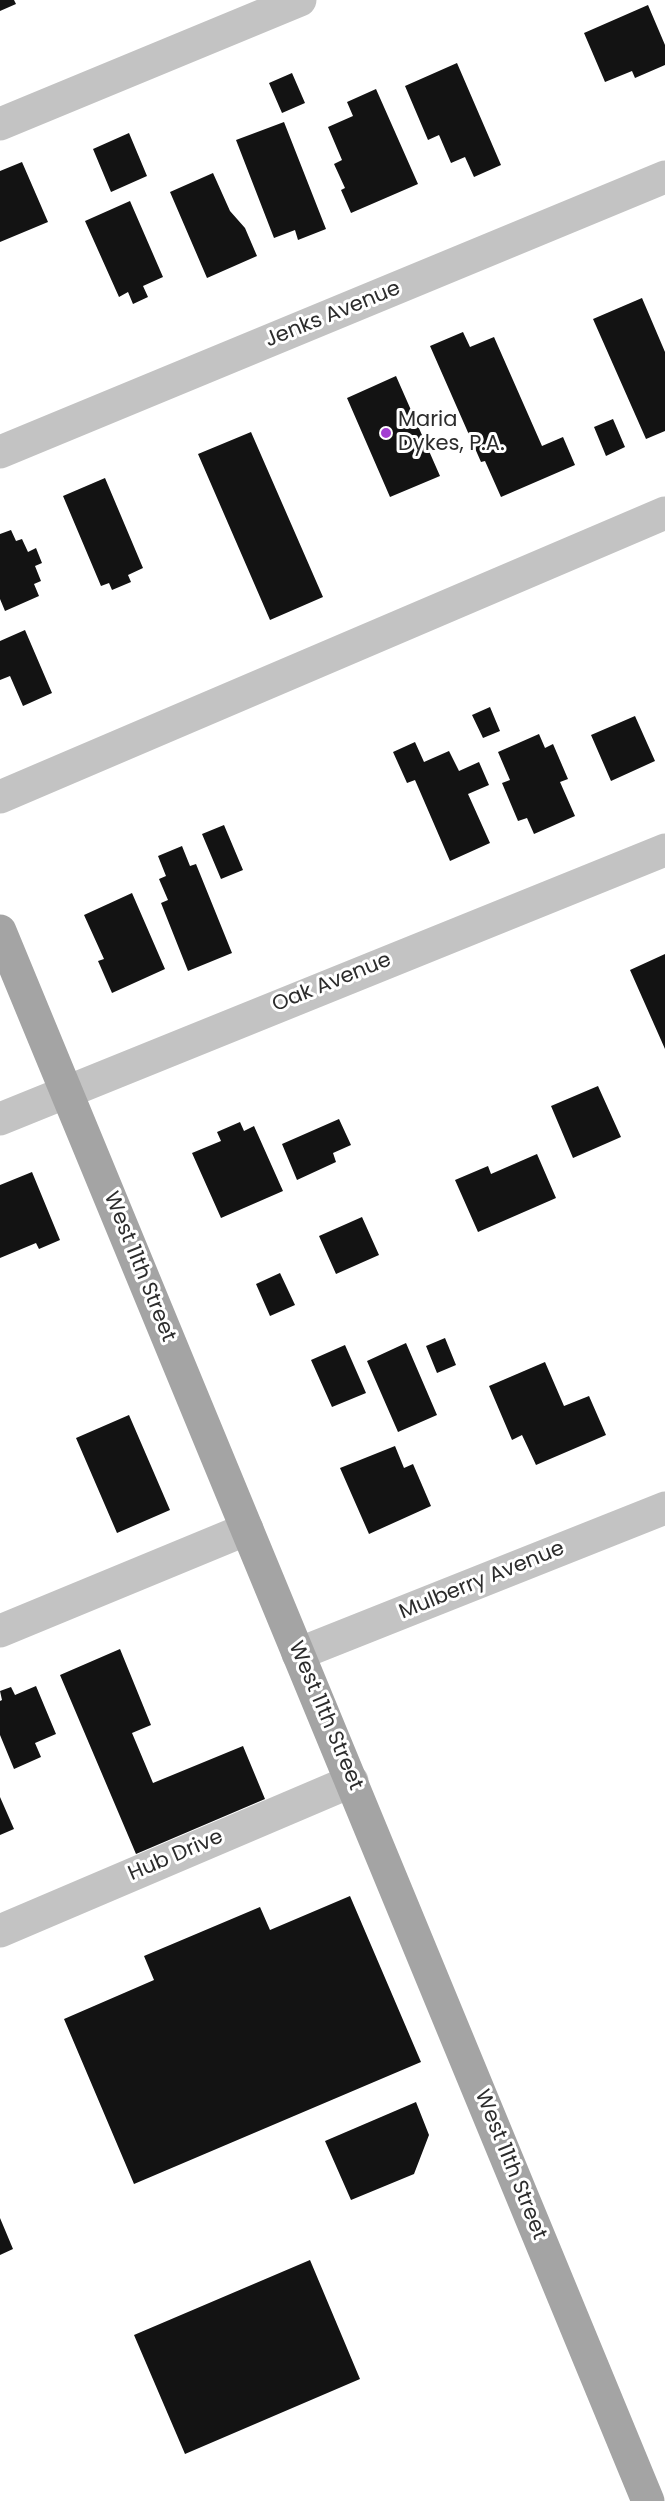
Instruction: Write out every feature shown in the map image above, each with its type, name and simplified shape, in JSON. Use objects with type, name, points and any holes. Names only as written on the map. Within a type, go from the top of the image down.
[{"type":"main road","name":"West 11th Street","points":[[0,932],[648,2501]]},
{"type":"street","points":[[0,124],[300,0]]},
{"type":"street","name":"Jenks Avenue","points":[[0,452],[665,178]]},
{"type":"street","points":[[0,797],[665,513]]},
{"type":"street","name":"Oak Avenue","points":[[0,1119],[665,850]]},
{"type":"street","name":"Mulberry Avenue","points":[[298,1654],[665,1508]]},
{"type":"street","points":[[0,1631],[247,1529]]},
{"type":"street","name":"Hub Drive","points":[[0,1931],[352,1781]]},
{"type":"building","points":[[0,0],[14,0],[16,4],[0,11]]},
{"type":"building","points":[[648,5],[665,45],[665,65],[635,78],[632,71],[605,82],[584,33]]},
{"type":"building","points":[[457,63],[501,165],[474,177],[465,157],[451,163],[439,135],[428,140],[405,86]]},
{"type":"building","points":[[292,73],[305,103],[282,113],[269,83]]},
{"type":"building","points":[[376,89],[418,184],[351,213],[341,190],[345,188],[334,164],[342,160],[328,127],[353,116],[347,102]]},
{"type":"building","points":[[284,122],[326,229],[298,240],[295,230],[274,238],[236,140]]},
{"type":"building","points":[[129,133],[147,176],[111,192],[93,149]]},
{"type":"building","points":[[22,162],[48,222],[0,242],[0,171]]},
{"type":"building","points":[[213,173],[230,211],[245,228],[257,256],[207,278],[170,192]]},
{"type":"building","points":[[130,201],[163,277],[143,286],[148,297],[133,304],[128,292],[119,297],[85,221]]},
{"type":"building","points":[[642,298],[665,352],[665,431],[646,439],[593,319]]},
{"type":"building","points":[[463,332],[470,347],[494,337],[542,446],[563,437],[575,465],[501,497],[485,461],[481,462],[430,346]]},
{"type":"building","points":[[396,376],[440,476],[390,497],[347,398]]},
{"type":"building","points":[[613,419],[625,447],[606,456],[594,427]]},
{"type":"building","points":[[251,432],[323,597],[270,620],[198,454]]},
{"type":"building","points":[[105,478],[143,568],[128,575],[131,582],[112,590],[109,583],[101,586],[63,496]]},
{"type":"building","points":[[11,530],[16,541],[22,539],[28,552],[36,548],[42,563],[35,566],[41,581],[34,584],[39,596],[5,611],[0,599],[0,534]]},
{"type":"building","points":[[25,630],[52,693],[23,706],[10,676],[0,680],[0,641]]},
{"type":"building","points":[[490,707],[500,731],[483,738],[472,715]]},
{"type":"building","points":[[635,716],[655,761],[611,781],[591,735]]},
{"type":"building","points":[[539,734],[545,748],[553,744],[568,779],[560,782],[575,816],[534,834],[527,818],[518,821],[502,783],[510,780],[498,752]]},
{"type":"building","points":[[415,742],[424,762],[449,751],[459,771],[479,762],[489,785],[468,794],[490,843],[450,861],[415,780],[407,783],[393,752]]},
{"type":"building","points":[[224,825],[243,870],[221,879],[202,834]]},
{"type":"building","points":[[182,846],[190,866],[196,864],[232,953],[188,971],[161,903],[168,900],[159,879],[166,876],[158,856]]},
{"type":"building","points":[[132,893],[165,969],[112,993],[98,961],[104,959],[84,915]]},
{"type":"building","points":[[665,954],[665,1049],[630,970]]},
{"type":"building","points":[[598,1086],[621,1137],[573,1158],[551,1106]]},
{"type":"building","points":[[339,1119],[351,1145],[333,1153],[336,1162],[297,1180],[282,1144]]},
{"type":"building","points":[[240,1122],[244,1131],[254,1126],[283,1191],[221,1218],[192,1153],[221,1141],[217,1132]]},
{"type":"building","points":[[537,1154],[556,1198],[478,1232],[455,1180],[488,1166],[491,1174]]},
{"type":"building","points":[[32,1172],[60,1240],[39,1249],[36,1243],[0,1258],[0,1185]]},
{"type":"building","points":[[362,1217],[379,1255],[336,1274],[319,1236]]},
{"type":"building","points":[[280,1273],[295,1305],[270,1316],[256,1284]]},
{"type":"building","points":[[445,1338],[456,1365],[437,1373],[426,1346]]},
{"type":"building","points":[[406,1343],[437,1415],[398,1432],[367,1361]]},
{"type":"building","points":[[345,1345],[366,1393],[332,1407],[311,1360]]},
{"type":"building","points":[[545,1362],[564,1406],[589,1396],[606,1435],[536,1465],[522,1435],[512,1440],[489,1386]]},
{"type":"building","points":[[129,1415],[170,1510],[117,1533],[76,1438]]},
{"type":"building","points":[[395,1446],[404,1468],[413,1464],[431,1506],[369,1534],[340,1468]]},
{"type":"building","points":[[120,1649],[151,1725],[132,1733],[153,1783],[243,1746],[265,1799],[136,1854],[60,1675]]},
{"type":"building","points":[[36,1686],[56,1734],[35,1743],[41,1757],[14,1769],[0,1735],[0,1701],[2,1700],[0,1691],[11,1687],[15,1695]]},
{"type":"building","points":[[0,1797],[14,1829],[0,1835]]},
{"type":"building","points":[[350,1896],[421,2062],[134,2184],[64,2019],[154,1980],[144,1956],[260,1907],[270,1930]]},
{"type":"building","points":[[416,2102],[429,2135],[414,2174],[351,2200],[325,2141]]},
{"type":"building","points":[[0,2218],[13,2249],[0,2255]]},
{"type":"building","points":[[310,2260],[360,2379],[185,2454],[134,2335]]},
{"type":"place","name":"Maria Dykes, P.A.","points":[[386,433]]}]
